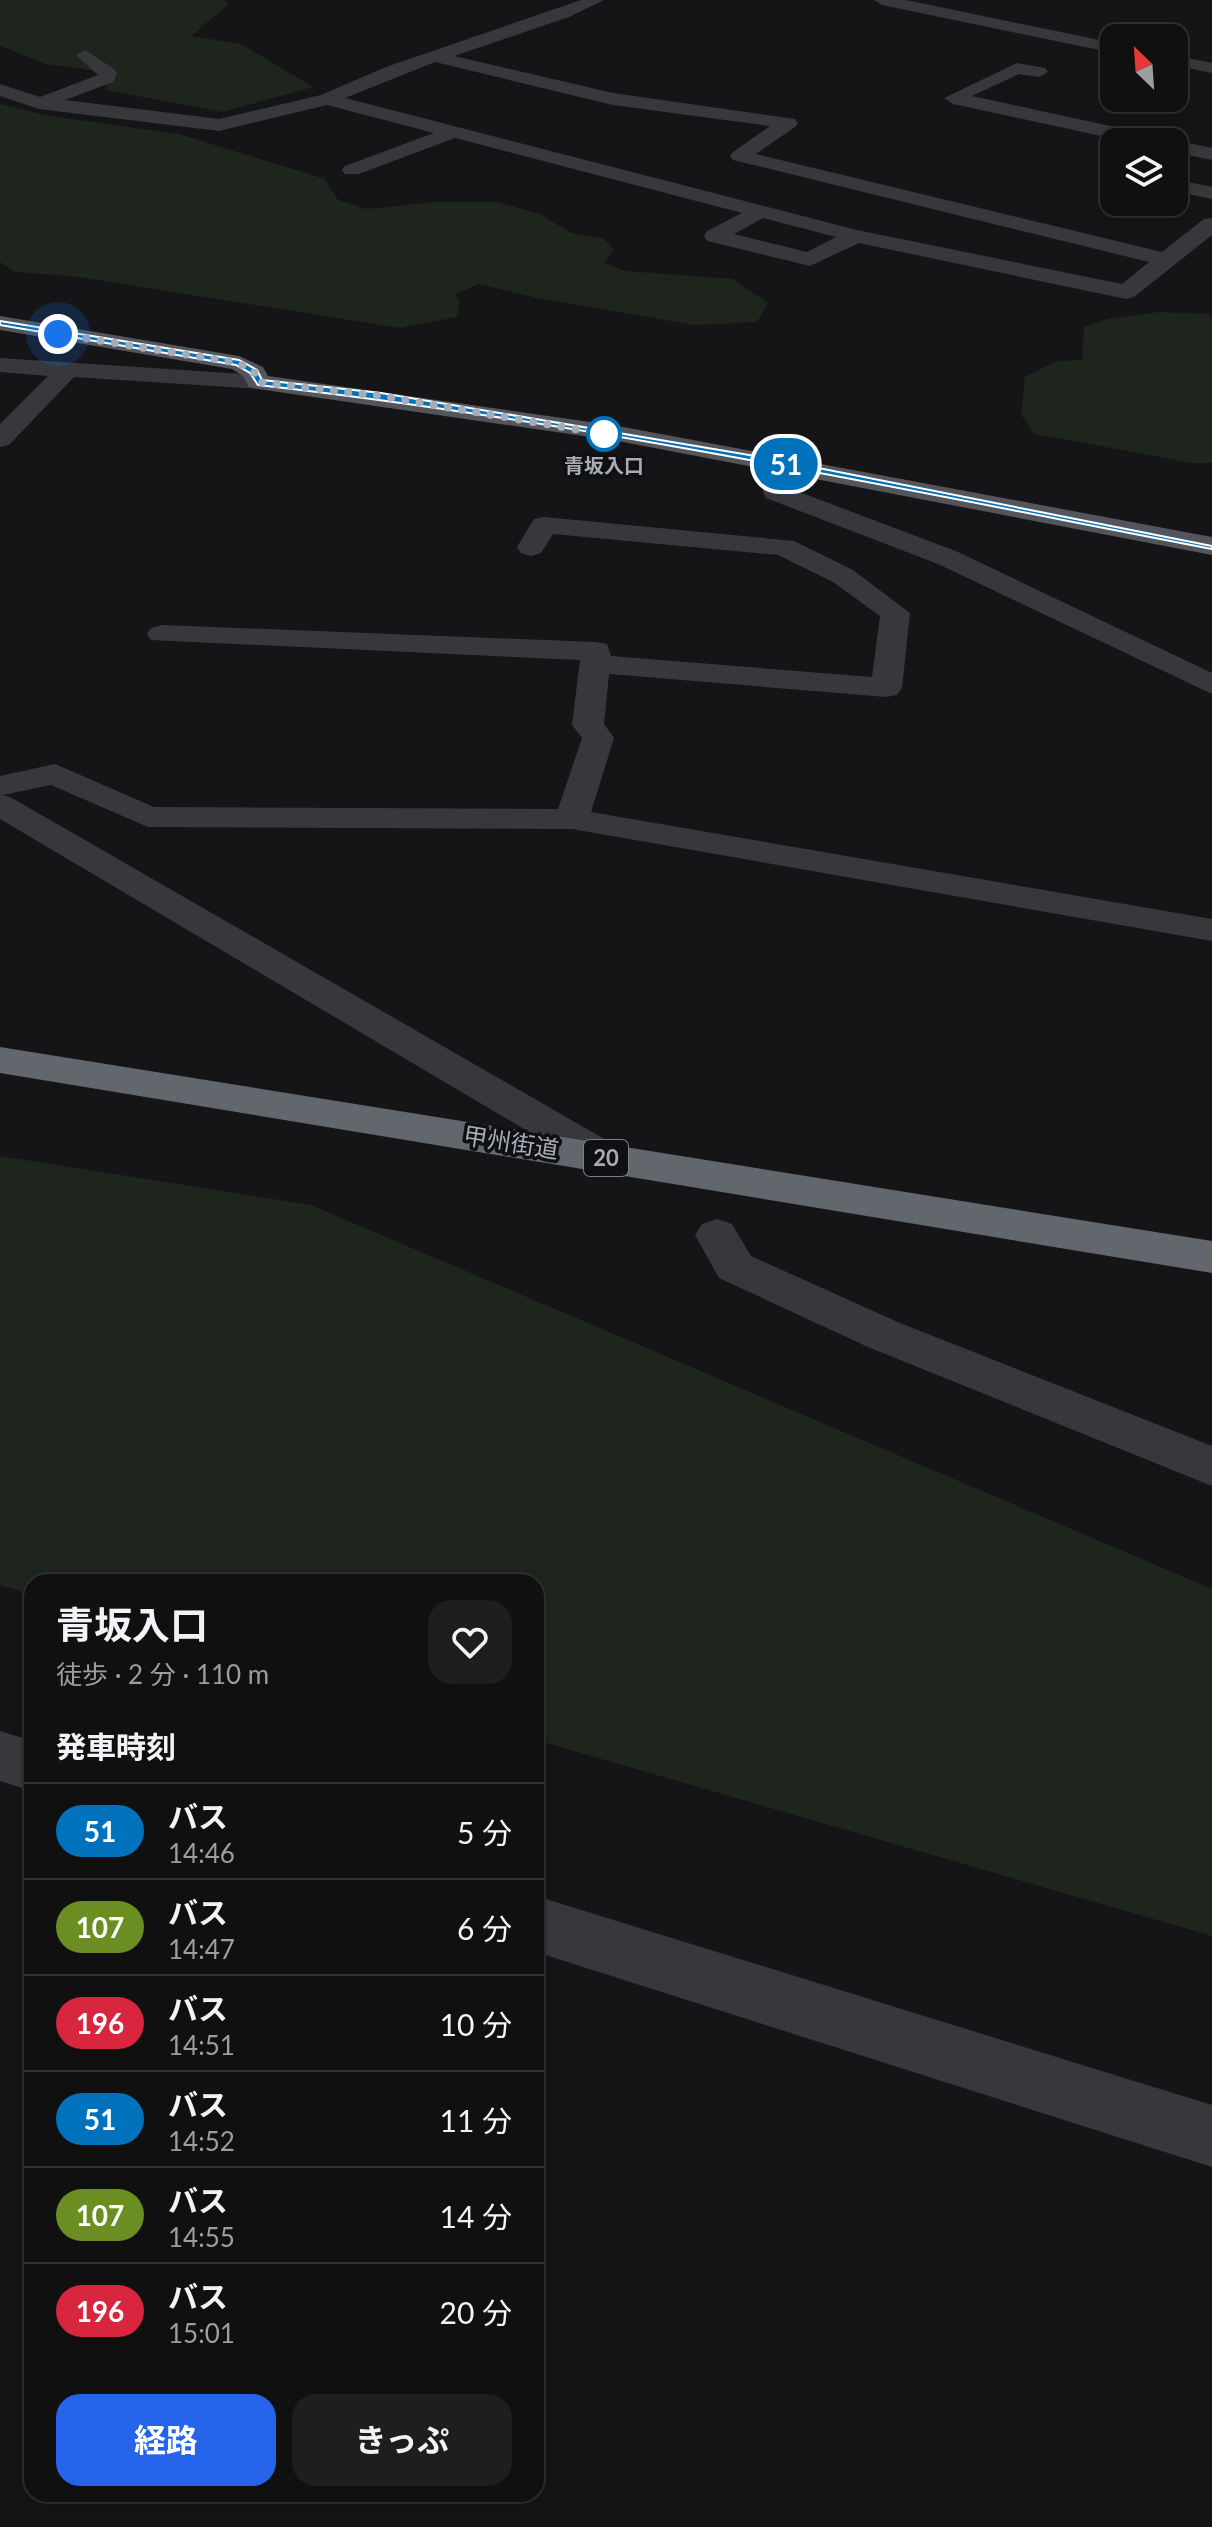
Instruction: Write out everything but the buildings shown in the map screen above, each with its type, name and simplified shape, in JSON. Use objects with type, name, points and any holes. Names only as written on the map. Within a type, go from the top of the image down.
[{"type":"highway","name":"甲州街道","points":[[0,1060],[1212,1257]]},
{"type":"main road","points":[[0,323],[239,363],[254,372],[258,382],[381,396],[773,462],[1212,546]]},
{"type":"street","points":[[0,90],[39,103],[219,125],[327,99],[364,82],[558,17],[596,0]]},
{"type":"street","points":[[882,0],[1100,45]]},
{"type":"street","points":[[39,103],[106,78],[108,73],[85,55]]},
{"type":"street","points":[[437,57],[613,99],[788,123],[740,156],[1167,260]]},
{"type":"street","points":[[1188,62],[1210,66]]},
{"type":"street","points":[[1039,72],[1017,68],[953,98],[1100,130]]},
{"type":"street","points":[[327,99],[830,230],[862,221],[992,266],[1126,292],[1210,229]]},
{"type":"street","points":[[352,170],[451,133]]},
{"type":"street","points":[[1188,149],[1212,154]]},
{"type":"street","points":[[1188,188],[1212,193]]},
{"type":"street","points":[[759,212],[715,236],[810,259],[900,197]]},
{"type":"street","points":[[992,266],[1054,233]]},
{"type":"street","points":[[0,365],[258,382]]},
{"type":"street","points":[[0,439],[68,369]]},
{"type":"street","points":[[773,462],[776,492],[948,558],[1212,685]]},
{"type":"street","points":[[784,547],[809,506]]},
{"type":"street","points":[[531,547],[544,525],[784,547],[843,576],[895,613],[886,688],[595,664]]},
{"type":"street","points":[[162,634],[596,651],[588,725],[598,738],[572,819]]},
{"type":"street","points":[[0,786],[55,774],[148,817],[572,819],[1212,930]]},
{"type":"street","points":[[0,805],[605,1158]]},
{"type":"street","points":[[717,1235],[735,1267],[884,1335],[1212,1467]]},
{"type":"street","points":[[0,1756],[24,1764]]},
{"type":"street","points":[[544,1927],[1212,2136]]},
{"type":"shaded area","points":[[0,0],[226,0],[229,4],[191,36],[241,44],[313,87],[222,112],[106,90],[110,73],[46,64],[0,46]]},
{"type":"shaded area","points":[[0,104],[50,116],[179,134],[325,179],[338,200],[366,209],[436,202],[497,202],[540,214],[571,233],[602,238],[614,249],[605,263],[625,271],[733,279],[768,303],[757,322],[694,325],[537,298],[479,284],[455,294],[460,301],[457,317],[400,328],[72,276],[15,272],[0,262]]},
{"type":"shaded area","points":[[1159,312],[1208,314],[1212,320],[1212,463],[1192,463],[1035,434],[1021,415],[1025,377],[1056,361],[1082,360],[1084,327],[1107,319]]},
{"type":"shaded area","points":[[0,1156],[311,1205],[1212,1589],[1212,1936],[544,1742],[544,1574],[24,1574],[24,1592],[0,1585]]},
{"type":"bus line","name":"51","points":[[0,323],[239,363],[254,372],[258,382],[381,396],[773,462],[1212,546]]},
{"type":"place","name":"青坂入口","points":[[604,434]]},
{"type":"route","points":[[58,334],[239,363],[254,372],[258,382],[381,396],[604,434]]}]
